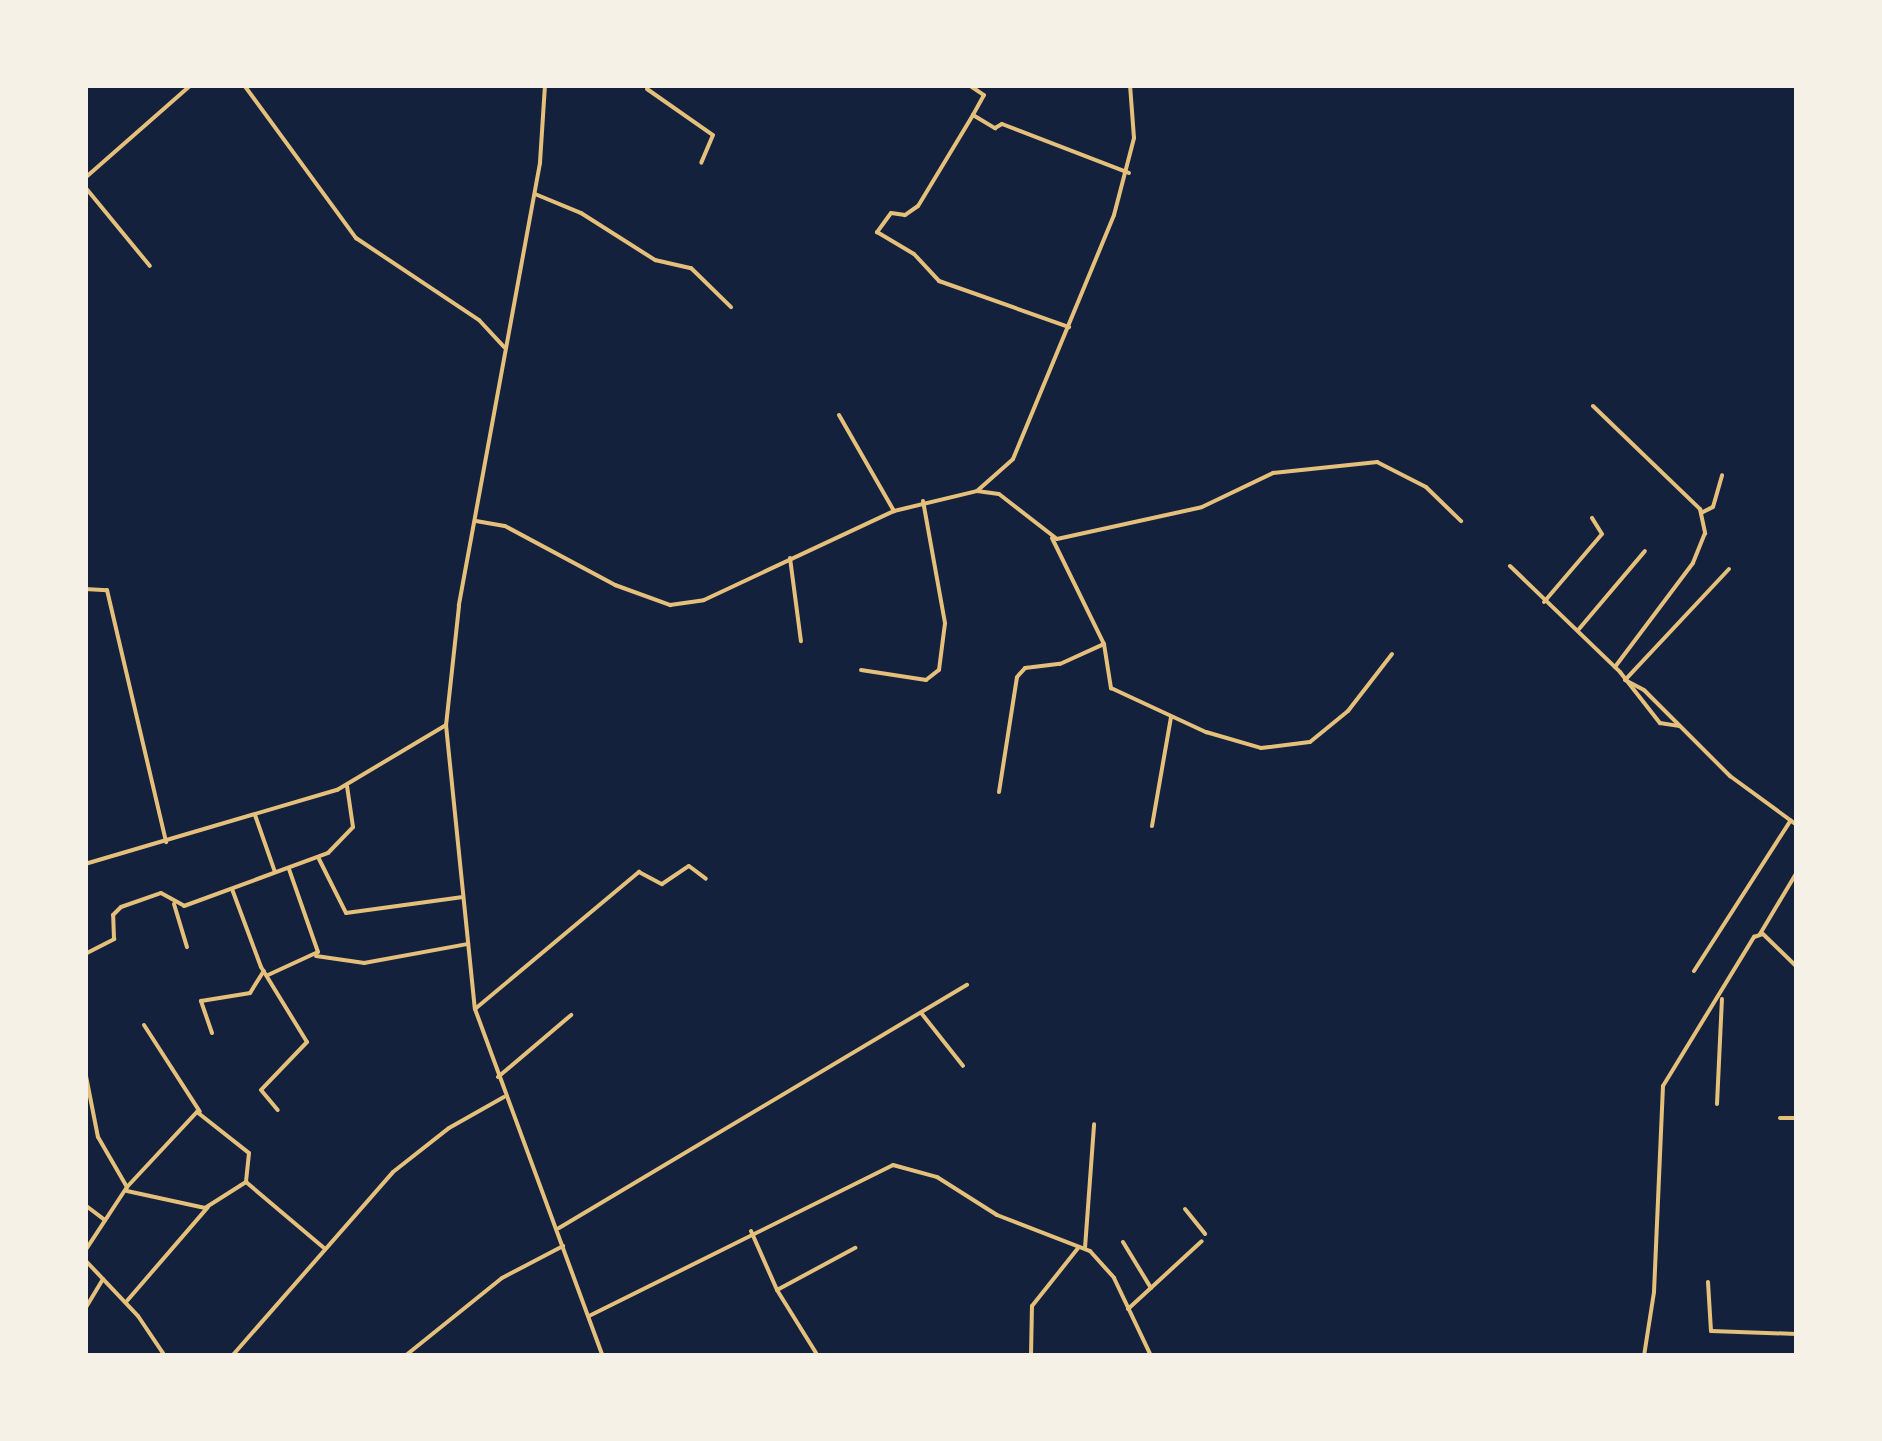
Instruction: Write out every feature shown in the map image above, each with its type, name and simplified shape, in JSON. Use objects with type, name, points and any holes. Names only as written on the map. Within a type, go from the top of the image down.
[{"type":"street","points":[[85,178],[191,85]]},
{"type":"street","points":[[244,85],[356,238],[479,320],[504,347]]},
{"type":"street","points":[[545,85],[534,194],[504,347],[497,421],[476,521],[446,725],[475,1009],[504,1097],[558,1228],[603,1356]]},
{"type":"street","points":[[633,85],[649,87],[714,135],[702,163]]},
{"type":"street","points":[[969,85],[984,95],[918,206],[904,215],[891,212],[877,232],[914,254],[939,281],[1069,328]]},
{"type":"street","points":[[977,491],[997,478],[1012,458],[1069,328],[1130,172],[1135,120],[1129,85]]},
{"type":"street","points":[[973,114],[995,128],[1002,124],[1130,172]]},
{"type":"street","points":[[85,186],[150,266]]},
{"type":"street","points":[[534,194],[580,213],[655,260],[690,268],[731,307]]},
{"type":"street","points":[[1593,406],[1701,513],[1705,533],[1693,562],[1614,667]]},
{"type":"street","points":[[838,414],[894,512]]},
{"type":"street","points":[[1052,538],[1202,507],[1273,473],[1355,460],[1391,466],[1461,521]]},
{"type":"street","points":[[1701,513],[1713,506],[1722,475]]},
{"type":"street","points":[[997,478],[999,494]]},
{"type":"street","points":[[476,521],[505,526],[615,585],[670,605],[704,600],[923,501],[977,491],[999,494],[1052,538],[1104,644],[1117,696],[1261,748],[1310,742],[1361,697],[1392,654]]},
{"type":"street","points":[[861,670],[926,680],[940,670],[945,623],[923,501]]},
{"type":"street","points":[[1544,602],[1602,534],[1592,518]]},
{"type":"street","points":[[1579,629],[1644,551]]},
{"type":"street","points":[[790,558],[801,641]]},
{"type":"street","points":[[1510,566],[1614,667],[1660,722],[1680,726]]},
{"type":"street","points":[[1625,680],[1729,569]]},
{"type":"street","points":[[85,589],[102,584],[108,593],[166,842]]},
{"type":"street","points":[[999,792],[1016,677],[1025,668],[1060,664],[1104,644]]},
{"type":"street","points":[[1625,680],[1680,726],[1730,776],[1797,825]]},
{"type":"street","points":[[1152,826],[1171,717]]},
{"type":"street","points":[[85,864],[348,786],[446,725]]},
{"type":"street","points":[[174,904],[232,889],[319,858],[353,827],[348,786]]},
{"type":"street","points":[[255,815],[275,873]]},
{"type":"street","points":[[1694,971],[1791,820]]},
{"type":"street","points":[[319,858],[346,913],[463,897]]},
{"type":"street","points":[[475,1009],[640,872],[662,884],[694,867],[706,878]]},
{"type":"street","points":[[289,869],[316,956]]},
{"type":"street","points":[[1644,1356],[1654,1292],[1663,1086],[1797,872]]},
{"type":"street","points":[[232,889],[266,974],[307,1044],[261,1090],[278,1110]]},
{"type":"street","points":[[85,954],[114,939],[117,909],[162,893],[174,904],[187,946]]},
{"type":"street","points":[[1760,934],[1797,967]]},
{"type":"street","points":[[212,1033],[201,1001],[250,993],[266,974],[281,965],[316,956],[364,963],[468,944]]},
{"type":"street","points":[[558,1228],[967,985]]},
{"type":"street","points":[[1718,1104],[1722,994]]},
{"type":"street","points":[[922,1014],[964,1066]]},
{"type":"street","points":[[498,1077],[571,1015]]},
{"type":"street","points":[[144,1026],[200,1112],[249,1152],[246,1182],[324,1247]]},
{"type":"street","points":[[85,1071],[98,1137],[129,1188],[208,1208]]},
{"type":"street","points":[[232,1356],[324,1247],[426,1144],[504,1097]]},
{"type":"street","points":[[85,1251],[129,1188],[200,1112]]},
{"type":"street","points":[[1780,1118],[1797,1118]]},
{"type":"street","points":[[1032,1356],[1032,1306],[1082,1247],[1094,1124]]},
{"type":"street","points":[[589,1316],[751,1231],[892,1165],[937,1177],[997,1215],[1082,1247],[1100,1260],[1150,1356]]},
{"type":"street","points":[[126,1302],[208,1208],[245,1173]]},
{"type":"street","points":[[236,1184],[246,1182]]},
{"type":"street","points":[[85,1205],[105,1220]]},
{"type":"street","points":[[1185,1210],[1205,1234]]},
{"type":"street","points":[[751,1231],[777,1290],[818,1356]]},
{"type":"street","points":[[1128,1309],[1202,1241]]},
{"type":"street","points":[[1123,1242],[1152,1288]]},
{"type":"street","points":[[405,1356],[477,1296],[563,1246]]},
{"type":"street","points":[[777,1290],[855,1248]]},
{"type":"street","points":[[85,1260],[126,1302],[165,1356]]},
{"type":"street","points":[[85,1309],[103,1279]]},
{"type":"street","points":[[1708,1282],[1711,1331],[1797,1334]]}]
